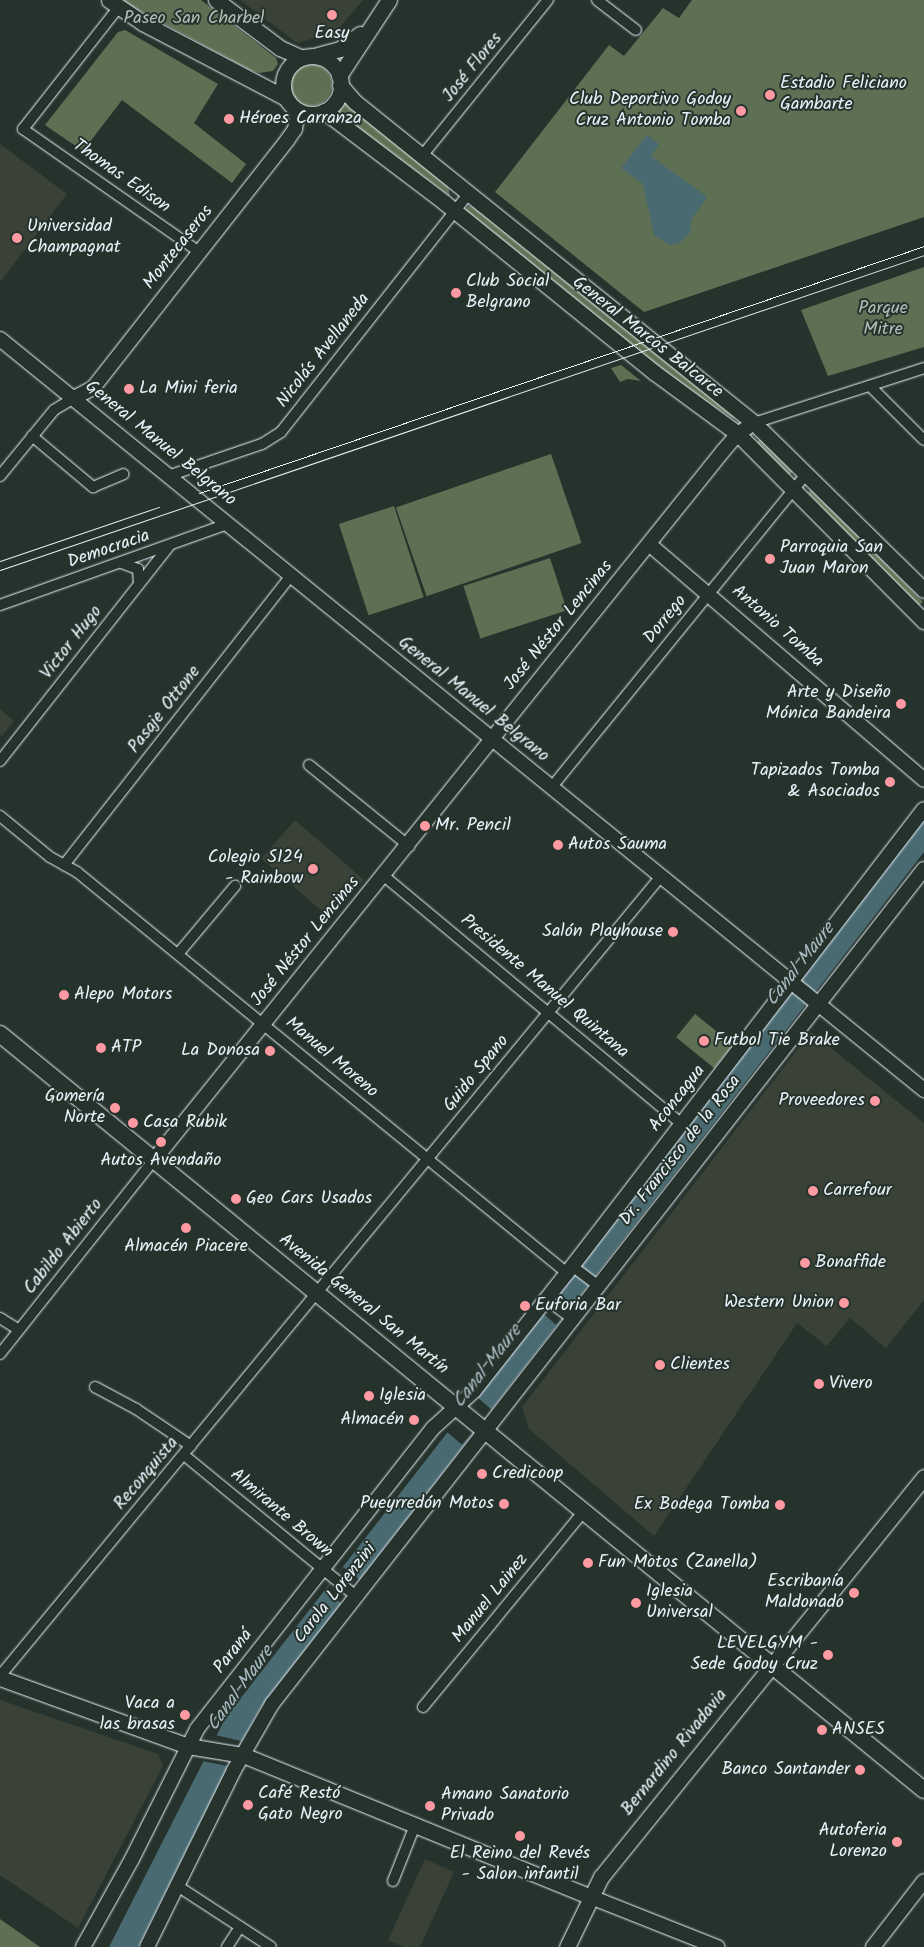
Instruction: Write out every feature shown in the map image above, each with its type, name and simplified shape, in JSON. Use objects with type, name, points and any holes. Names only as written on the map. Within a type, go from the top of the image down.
[{"type":"main road","points":[[216,0],[280,48],[327,61],[340,80]]},
{"type":"main road","points":[[114,4],[286,98],[298,110],[310,114],[324,111],[336,99],[340,80],[368,27],[389,0]]},
{"type":"main road","points":[[286,98],[283,87],[285,74],[307,57],[340,49],[368,27]]},
{"type":"main road","name":"General Marcos Balcarce","points":[[340,80],[355,102],[754,424],[807,473],[924,590]]},
{"type":"main road","name":"General Marcos Balcarce","points":[[324,111],[455,211],[642,363],[738,434],[924,621]]},
{"type":"main road","name":"Avenida General San Martín","points":[[2,1038],[318,1293],[770,1666],[924,1790]]},
{"type":"main road","name":"Bernardino Rivadavia","points":[[567,1947],[590,1896],[601,1877],[924,1477]]},
{"type":"main road","points":[[0,1677],[188,1746],[238,1754],[416,1823],[590,1896]]},
{"type":"street","name":"José Flores","points":[[422,156],[548,0]]},
{"type":"street","points":[[596,0],[636,30]]},
{"type":"street","name":"Thomas Edison","points":[[114,4],[23,129],[199,252]]},
{"type":"street","name":"Montecaseros","points":[[74,398],[93,388],[291,134],[298,110]]},
{"type":"street","name":"Nicolás Avellaneda","points":[[168,476],[262,444],[281,432],[470,193]]},
{"type":"street","name":"General Manuel Belgrano","points":[[0,339],[492,741],[662,876],[924,1090]]},
{"type":"street","name":"José Néstor Lencinas","points":[[154,1160],[409,846],[738,434],[754,424],[924,368]]},
{"type":"street","points":[[870,386],[924,440]]},
{"type":"street","points":[[0,476],[54,410],[74,398]]},
{"type":"street","points":[[32,436],[93,487],[123,474]]},
{"type":"street","name":"Dorrego","points":[[551,788],[807,473]]},
{"type":"street","name":"Democracia","points":[[0,605],[228,524]]},
{"type":"street","name":"Antonio Tomba","points":[[649,544],[709,593],[924,780]]},
{"type":"street","name":"Victor Hugo","points":[[0,761],[169,546]]},
{"type":"street","points":[[121,563],[138,569],[140,577],[138,586]]},
{"type":"street","name":"Pasaje Ottone","points":[[64,865],[291,575]]},
{"type":"street","points":[[309,765],[409,846]]},
{"type":"street","name":"Aconcagua","points":[[460,1411],[572,1270],[682,1124],[794,984],[924,809]]},
{"type":"street","name":"Manuel Moreno","points":[[0,816],[178,954],[428,1160],[572,1270],[596,1284]]},
{"type":"street","name":"Dr. Francisco de la Rosa","points":[[483,1430],[815,1001],[924,869]]},
{"type":"street","name":"Presidente Manuel Quintana","points":[[384,876],[682,1124]]},
{"type":"street","name":"Guido Spano","points":[[318,1293],[662,876]]},
{"type":"street","points":[[178,954],[235,886]]},
{"type":"street","name":"Cabildo Abierto","points":[[0,1354],[154,1160]]},
{"type":"street","name":"Reconquista","points":[[0,1677],[318,1293]]},
{"type":"street","points":[[548,1300],[570,1317]]},
{"type":"street","points":[[0,1318],[19,1330]]},
{"type":"street","points":[[95,1387],[136,1409],[191,1446]]},
{"type":"street","name":"Paraná","points":[[83,1947],[132,1859],[197,1729],[433,1428],[460,1411]]},
{"type":"street","name":"Carola Lorenzini","points":[[147,1947],[238,1754],[272,1704],[354,1595],[483,1430]]},
{"type":"street","name":"Almirante Brown","points":[[184,1455],[354,1595]]},
{"type":"street","name":"Manuel Lainez","points":[[424,1707],[583,1512]]},
{"type":"street","points":[[392,1881],[416,1823]]},
{"type":"street","points":[[873,1947],[924,1881]]},
{"type":"street","points":[[176,1885],[271,1947]]},
{"type":"street","points":[[590,1896],[717,1947]]},
{"type":"street","points":[[227,1947],[240,1927]]},
{"type":"shaded area","points":[[240,0],[363,0],[336,32],[297,43]]},
{"type":"shaded area","name":"Universidad Champagnat","points":[[0,144],[67,194],[0,282]]},
{"type":"shaded area","points":[[0,709],[14,721],[2,736],[0,734]]},
{"type":"shaded area","name":"Colegio S124 - Rainbow","points":[[295,820],[364,880],[330,918],[262,858]]},
{"type":"shaded area","points":[[811,1032],[924,1123],[924,1300],[886,1348],[850,1318],[827,1346],[797,1323],[654,1536],[529,1429],[522,1407]]},
{"type":"shaded area","points":[[0,1700],[158,1754],[163,1766],[78,1928],[0,1875]]},
{"type":"shaded area","points":[[425,1859],[454,1872],[420,1947],[404,1947],[388,1940]]},
{"type":"green space","name":"Paseo San Charbel","points":[[120,0],[201,0],[276,58],[278,64],[273,71],[259,73],[250,70]]},
{"type":"green space","name":"Club Deportivo Godoy Cruz Antonio Tomba","points":[[692,0],[924,0],[924,217],[644,312],[495,192],[609,45],[624,56],[663,8],[679,18]]},
{"type":"green space","points":[[125,30],[218,84],[194,123],[246,164],[232,183],[122,100],[83,151],[45,125],[118,32]]},
{"type":"green space","points":[[315,64],[323,67],[329,73],[332,85],[329,97],[323,103],[307,106],[299,103],[293,97],[290,81],[293,73],[299,67]]},
{"type":"green space","points":[[345,101],[448,185],[450,196],[336,112]]},
{"type":"green space","points":[[468,206],[474,207],[733,415],[734,419],[669,377],[465,211]]},
{"type":"green space","name":"Parque Mitre","points":[[924,267],[924,347],[828,376],[801,310]]},
{"type":"green space","points":[[621,365],[641,381],[628,379],[620,382],[611,368]]},
{"type":"green space","points":[[761,438],[794,470],[789,475],[756,443]]},
{"type":"green space","points":[[551,454],[582,543],[427,596],[396,507]]},
{"type":"green space","points":[[813,488],[923,602],[918,607],[808,493]]},
{"type":"green space","points":[[394,506],[424,597],[369,615],[339,524]]},
{"type":"green space","points":[[550,558],[567,610],[480,638],[463,586]]},
{"type":"green space","name":"Futbol Tie Brake","points":[[695,1014],[733,1045],[714,1068],[676,1037]]},
{"type":"green space","points":[[0,1919],[40,1947],[0,1947]]},
{"type":"water","points":[[647,135],[659,144],[651,156],[707,197],[691,220],[690,233],[680,243],[670,245],[654,235],[643,184],[621,168]]},
{"type":"water","points":[[924,820],[924,852],[260,1708],[228,1766],[138,1947],[109,1947],[226,1717]]},
{"type":"pier","points":[[558,1292],[573,1305],[556,1325],[541,1312]]},
{"type":"pier","points":[[477,1397],[492,1410],[462,1445],[447,1432]]},
{"type":"pier","points":[[343,1567],[360,1580],[342,1604],[325,1591]]},
{"type":"pier","points":[[215,1735],[241,1741],[228,1766],[202,1761]]},
{"type":"tram line","points":[[199,493],[924,246]]},
{"type":"tram line","points":[[0,570],[924,255]]},
{"type":"tram line","points":[[0,561],[159,507]]},
{"type":"place","name":"Easy","points":[[332,15]]},
{"type":"place","name":"Estadio Feliciano Gambarte","points":[[770,95]]},
{"type":"place","name":"Club Deportivo Godoy Cruz Antonio Tomba","points":[[741,111]]},
{"type":"place","name":"Héroes Carranza","points":[[229,119]]},
{"type":"place","name":"Universidad Champagnat","points":[[17,238]]},
{"type":"place","name":"Club Social Belgrano","points":[[456,293]]},
{"type":"place","name":"La Mini feria","points":[[129,389]]},
{"type":"place","name":"Parroquia San Juan Maron","points":[[770,559]]},
{"type":"place","name":"Arte y Diseño Mónica Bandeira","points":[[901,704]]},
{"type":"place","name":"Tapizados Tomba & Asociados","points":[[890,782]]},
{"type":"place","name":"Mr. Pencil","points":[[425,826]]},
{"type":"place","name":"Autos Sauma","points":[[558,845]]},
{"type":"place","name":"Colegio S124 - Rainbow","points":[[313,869]]},
{"type":"place","name":"Salón Playhouse","points":[[673,932]]},
{"type":"place","name":"Alepo Motors","points":[[64,995]]},
{"type":"place","name":"Futbol Tie Brake","points":[[704,1041]]},
{"type":"place","name":"ATP","points":[[101,1048]]},
{"type":"place","name":"La Donosa","points":[[270,1051]]},
{"type":"place","name":"Proveedores","points":[[875,1101]]},
{"type":"place","name":"Gomería Norte","points":[[115,1108]]},
{"type":"place","name":"Casa Rubik","points":[[133,1123]]},
{"type":"place","name":"Autos Avendaño","points":[[161,1142]]},
{"type":"place","name":"Carrefour","points":[[813,1191]]},
{"type":"place","name":"Geo Cars Usados","points":[[236,1199]]},
{"type":"place","name":"Almacén Piacere","points":[[186,1228]]},
{"type":"place","name":"Bonaffide","points":[[805,1263]]},
{"type":"place","name":"Western Union","points":[[844,1303]]},
{"type":"place","name":"Euforia Bar","points":[[525,1306]]},
{"type":"place","name":"Clientes","points":[[660,1365]]},
{"type":"place","name":"Vivero","points":[[819,1384]]},
{"type":"place","name":"Iglesia","points":[[369,1396]]},
{"type":"place","name":"Almacén","points":[[414,1420]]},
{"type":"place","name":"Credicoop","points":[[482,1474]]},
{"type":"place","name":"Pueyrredón Motos","points":[[504,1504]]},
{"type":"place","name":"Ex Bodega Tomba","points":[[780,1505]]},
{"type":"place","name":"Fun Motos (Zanella)","points":[[588,1563]]},
{"type":"place","name":"Escribanía Maldonado","points":[[854,1593]]},
{"type":"place","name":"Iglesia Universal","points":[[636,1603]]},
{"type":"place","name":"LEVELGYM - Sede Godoy Cruz","points":[[828,1655]]},
{"type":"place","name":"Vaca a las brasas","points":[[185,1715]]},
{"type":"place","name":"ANSES","points":[[822,1730]]},
{"type":"place","name":"Banco Santander","points":[[860,1770]]},
{"type":"place","name":"Café Restó Gato Negro","points":[[248,1805]]},
{"type":"place","name":"Amano Sanatorio Privado","points":[[430,1806]]},
{"type":"place","name":"El Reino del Revés - Salon infantil","points":[[520,1836]]},
{"type":"place","name":"Autoferia Lorenzo","points":[[897,1842]]},
{"type":"water label","name":"Canal Maure","points":[[801,965]]},
{"type":"water label","name":"Canal Maure","points":[[488,1367]]},
{"type":"water label","name":"Canal Maure","points":[[241,1689]]}]
